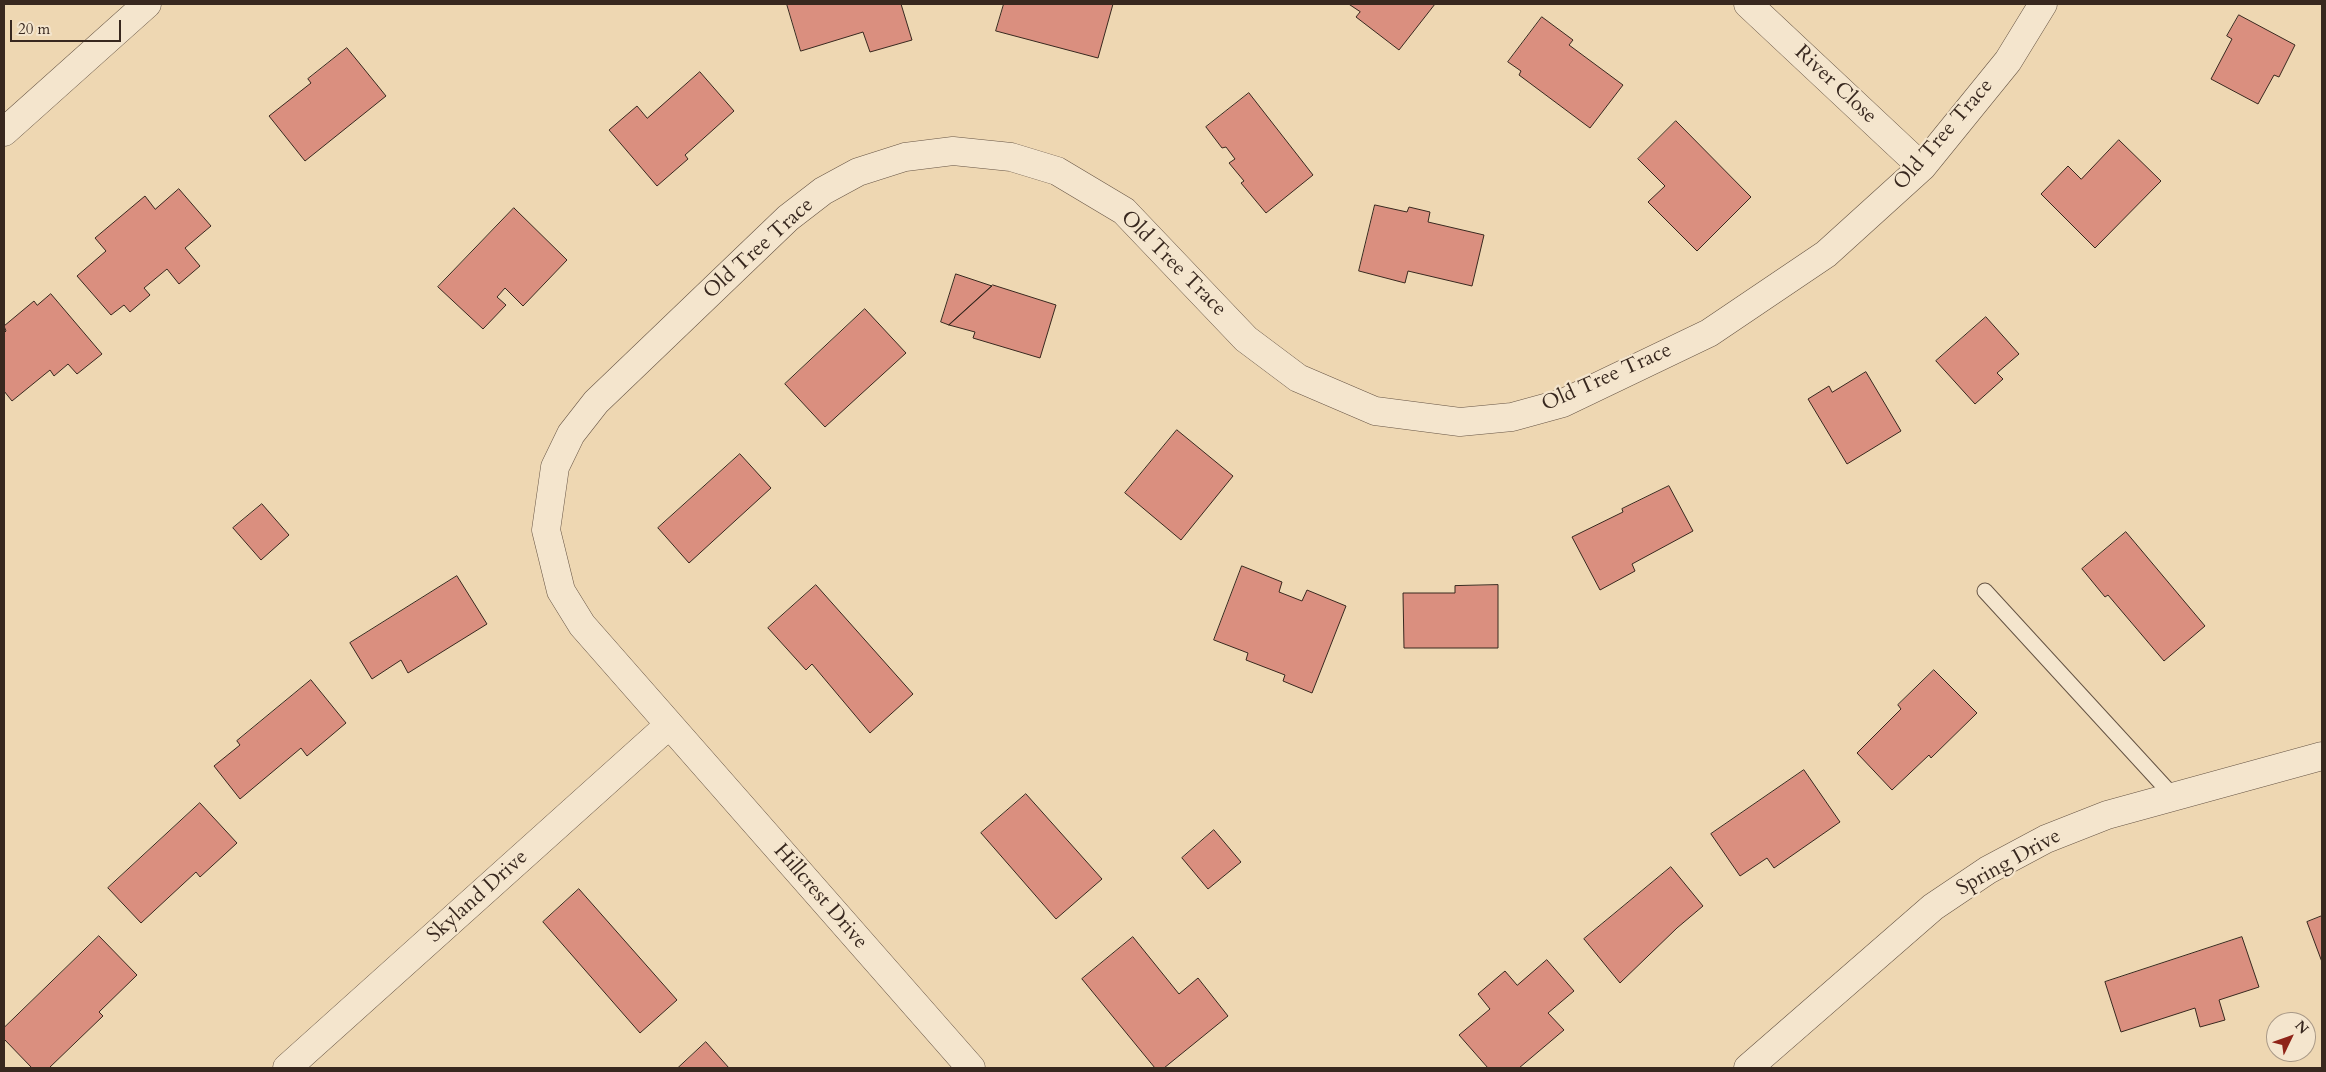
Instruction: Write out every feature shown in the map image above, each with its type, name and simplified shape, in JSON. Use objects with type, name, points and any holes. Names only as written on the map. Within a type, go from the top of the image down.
[{"type":"street","points":[[4,132],[147,4]]},
{"type":"street","name":"River Close","points":[[1748,4],[1922,167]]},
{"type":"street","name":"Old Tree Trace","points":[[669,725],[582,626],[561,591],[546,530],[555,467],[571,434],[596,402],[788,218],[823,191],[858,172],[905,157],[953,151],[1011,157],[1057,171],[1124,211],[1246,339],[1298,378],[1375,411],[1460,422],[1512,417],[1563,403],[1709,332],[1826,254],[1922,167],[2008,61],[2042,4]]},
{"type":"street","name":"Skyland Drive","points":[[287,1068],[669,725]]},
{"type":"street","name":"Hillcrest Drive","points":[[669,725],[971,1068]]},
{"type":"street","name":"Spring Drive","points":[[1748,1068],[1933,907],[1988,870],[2046,839],[2107,815],[2322,756]]},
{"type":"lane","points":[[1985,591],[2173,796]]},
{"type":"building","points":[[787,4],[901,4],[912,40],[870,52],[863,32],[801,51]]},
{"type":"building","points":[[1004,4],[1113,4],[1098,58],[996,31]]},
{"type":"building","points":[[1349,4],[1435,4],[1399,50],[1356,17],[1360,12]]},
{"type":"building","points":[[2239,15],[2295,45],[2279,77],[2274,75],[2258,104],[2211,79],[2232,39],[2227,36]]},
{"type":"building","points":[[1542,17],[1573,40],[1569,45],[1623,85],[1590,128],[1519,75],[1521,71],[1508,62]]},
{"type":"building","points":[[347,48],[386,96],[305,161],[269,116],[311,83],[308,79]]},
{"type":"building","points":[[700,72],[734,111],[685,155],[688,159],[657,186],[609,130],[637,106],[647,118]]},
{"type":"building","points":[[1249,93],[1313,175],[1266,213],[1241,183],[1244,181],[1229,163],[1235,159],[1226,147],[1222,148],[1206,127]]},
{"type":"building","points":[[1676,121],[1751,197],[1697,251],[1648,202],[1665,186],[1638,159]]},
{"type":"building","points":[[2119,140],[2161,181],[2095,248],[2041,194],[2068,166],[2081,179]]},
{"type":"building","points":[[179,189],[211,226],[185,248],[200,266],[179,284],[167,269],[144,288],[150,295],[130,312],[124,305],[111,315],[77,276],[106,251],[95,238],[145,196],[155,209]]},
{"type":"building","points":[[1375,205],[1407,212],[1409,207],[1430,212],[1428,222],[1484,235],[1472,286],[1408,271],[1405,283],[1359,271]]},
{"type":"building","points":[[514,208],[567,260],[523,306],[505,288],[497,297],[506,305],[483,329],[438,287]]},
{"type":"building","points":[[956,274],[992,286],[949,325],[941,322]]},
{"type":"building","points":[[993,285],[1056,305],[1040,358],[973,338],[975,332],[949,325]]},
{"type":"building","points":[[51,294],[102,354],[77,374],[68,364],[54,376],[50,370],[12,401],[4,391],[4,333],[6,331],[4,326],[34,301],[37,305]]},
{"type":"building","points":[[865,309],[906,353],[825,427],[785,384]]},
{"type":"building","points":[[1986,317],[2019,354],[1997,373],[2003,379],[1975,404],[1936,361]]},
{"type":"building","points":[[1866,372],[1901,431],[1847,464],[1808,399],[1829,386],[1832,392]]},
{"type":"building","points":[[1177,430],[1233,476],[1181,540],[1125,493]]},
{"type":"building","points":[[740,454],[771,488],[689,563],[658,528]]},
{"type":"building","points":[[1669,486],[1693,531],[1632,564],[1635,571],[1600,590],[1572,537],[1623,512],[1622,509]]},
{"type":"building","points":[[262,504],[289,535],[261,560],[233,528]]},
{"type":"building","points":[[2126,532],[2205,626],[2164,661],[2108,595],[2105,597],[2082,569]]},
{"type":"building","points":[[1242,566],[1282,582],[1279,592],[1302,601],[1307,590],[1346,606],[1312,693],[1283,681],[1285,675],[1246,660],[1248,653],[1214,640]]},
{"type":"building","points":[[457,576],[487,624],[408,673],[401,660],[372,679],[350,643]]},
{"type":"building","points":[[816,585],[913,694],[870,733],[812,664],[806,670],[768,628]]},
{"type":"building","points":[[1498,585],[1498,648],[1404,648],[1403,593],[1455,593],[1455,586]]},
{"type":"building","points":[[1934,670],[1977,713],[1931,758],[1929,755],[1892,790],[1857,753],[1901,709],[1898,705]]},
{"type":"building","points":[[311,680],[346,723],[307,756],[301,748],[240,799],[214,766],[240,745],[237,741]]},
{"type":"building","points":[[1804,770],[1840,822],[1774,868],[1767,858],[1740,876],[1711,834]]},
{"type":"building","points":[[1026,794],[1102,879],[1056,919],[981,833]]},
{"type":"building","points":[[200,803],[237,843],[200,877],[196,872],[141,923],[108,888]]},
{"type":"building","points":[[1214,830],[1241,862],[1208,889],[1182,858]]},
{"type":"building","points":[[1671,867],[1703,906],[1677,928],[1620,983],[1584,939]]},
{"type":"building","points":[[579,889],[677,1000],[640,1033],[543,922]]},
{"type":"building","points":[[2322,916],[2322,962],[2307,922]]},
{"type":"building","points":[[99,936],[137,975],[99,1012],[103,1016],[49,1068],[32,1068],[4,1039],[4,1028]]},
{"type":"building","points":[[1133,937],[1179,994],[1198,978],[1228,1016],[1164,1068],[1155,1068],[1082,979]]},
{"type":"building","points":[[2242,937],[2259,987],[2219,1000],[2225,1020],[2200,1027],[2195,1008],[2121,1032],[2105,982]]},
{"type":"building","points":[[1547,960],[1574,991],[1548,1013],[1564,1030],[1519,1068],[1488,1068],[1459,1035],[1490,1009],[1478,994],[1505,971],[1517,985]]},
{"type":"building","points":[[706,1042],[729,1068],[678,1068]]}]
